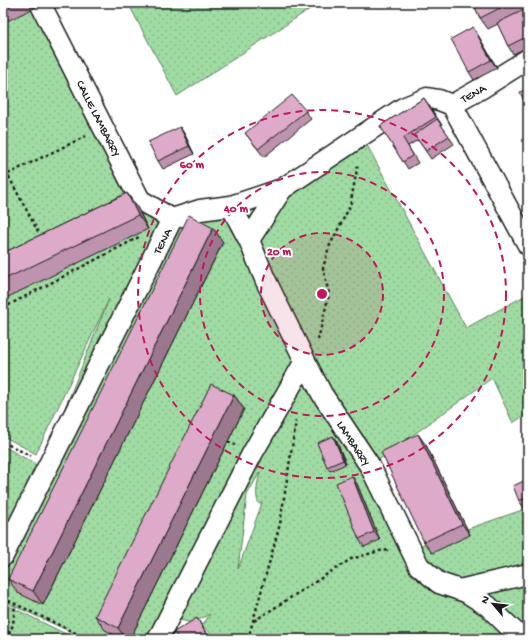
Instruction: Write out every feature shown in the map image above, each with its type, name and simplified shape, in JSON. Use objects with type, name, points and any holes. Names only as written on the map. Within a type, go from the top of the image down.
[{"type":"street","name":"CALLE LAMBARRY","points":[[40,3],[140,200],[172,219]]},
{"type":"street","name":"TENA","points":[[3,556],[172,219],[200,210],[231,206],[282,189],[404,108],[427,98],[439,100],[452,105],[528,59]]},
{"type":"street","points":[[452,105],[528,245]]},
{"type":"street","points":[[249,240],[282,189]]},
{"type":"street","name":"LAMBARRY","points":[[231,206],[249,240],[265,280],[322,394],[370,466],[419,566],[439,583],[466,592],[488,606],[522,639]]},
{"type":"street","points":[[158,639],[252,454],[307,365]]},
{"type":"street","points":[[459,590],[528,574]]},
{"type":"path","points":[[8,174],[104,128]]},
{"type":"path","points":[[307,365],[319,337],[329,294],[323,268],[329,247],[350,206],[362,136]]},
{"type":"path","points":[[3,166],[41,237]]},
{"type":"path","points":[[3,308],[144,234]]},
{"type":"path","points":[[248,639],[280,524],[296,416]]},
{"type":"path","points":[[3,442],[48,465]]},
{"type":"path","points":[[253,621],[351,559],[379,551],[410,549]]},
{"type":"path","points":[[3,598],[88,639]]},
{"type":"path","points":[[6,639],[13,625],[15,604]]},
{"type":"green space","points":[[3,3],[40,3],[140,200],[172,219],[231,206],[362,136],[466,328],[528,294],[528,413],[513,423],[492,378],[370,466],[410,549],[528,508],[528,639],[218,639],[202,626],[210,614],[193,623],[175,619],[169,635],[176,632],[179,639],[87,639],[3,601],[3,446],[41,467],[109,299],[36,454],[3,436]],"holes":[[[260,472],[257,497],[259,504],[262,503],[238,569],[247,495]]]},
{"type":"green space","points":[[128,3],[319,3],[177,96]]},
{"type":"green space","points":[[3,603],[76,639],[3,639]]},
{"type":"building","points":[[473,3],[510,3],[480,18]]},
{"type":"building","points":[[528,8],[528,36],[508,46],[497,23]]},
{"type":"building","points":[[473,27],[491,60],[469,72],[451,39]]},
{"type":"building","points":[[528,89],[528,110],[520,92]]},
{"type":"building","points":[[292,95],[306,111],[258,149],[245,133]]},
{"type":"building","points":[[424,98],[436,117],[403,138],[413,155],[403,162],[380,126]]},
{"type":"building","points":[[437,119],[449,136],[426,151],[414,135]]},
{"type":"building","points":[[180,127],[189,146],[158,161],[148,142]]},
{"type":"building","points":[[127,193],[138,215],[3,280],[3,253]]},
{"type":"building","points":[[189,215],[213,228],[33,591],[8,579]]},
{"type":"building","points":[[211,384],[234,395],[118,628],[95,616]]},
{"type":"building","points":[[418,434],[462,524],[424,542],[381,452]]},
{"type":"building","points":[[333,436],[343,460],[327,467],[317,443]]},
{"type":"building","points":[[352,476],[374,532],[359,539],[336,483]]},
{"type":"building","points":[[528,479],[528,497],[519,501],[513,486]]},
{"type":"building","points":[[197,618],[209,639],[179,639],[174,632]]}]
